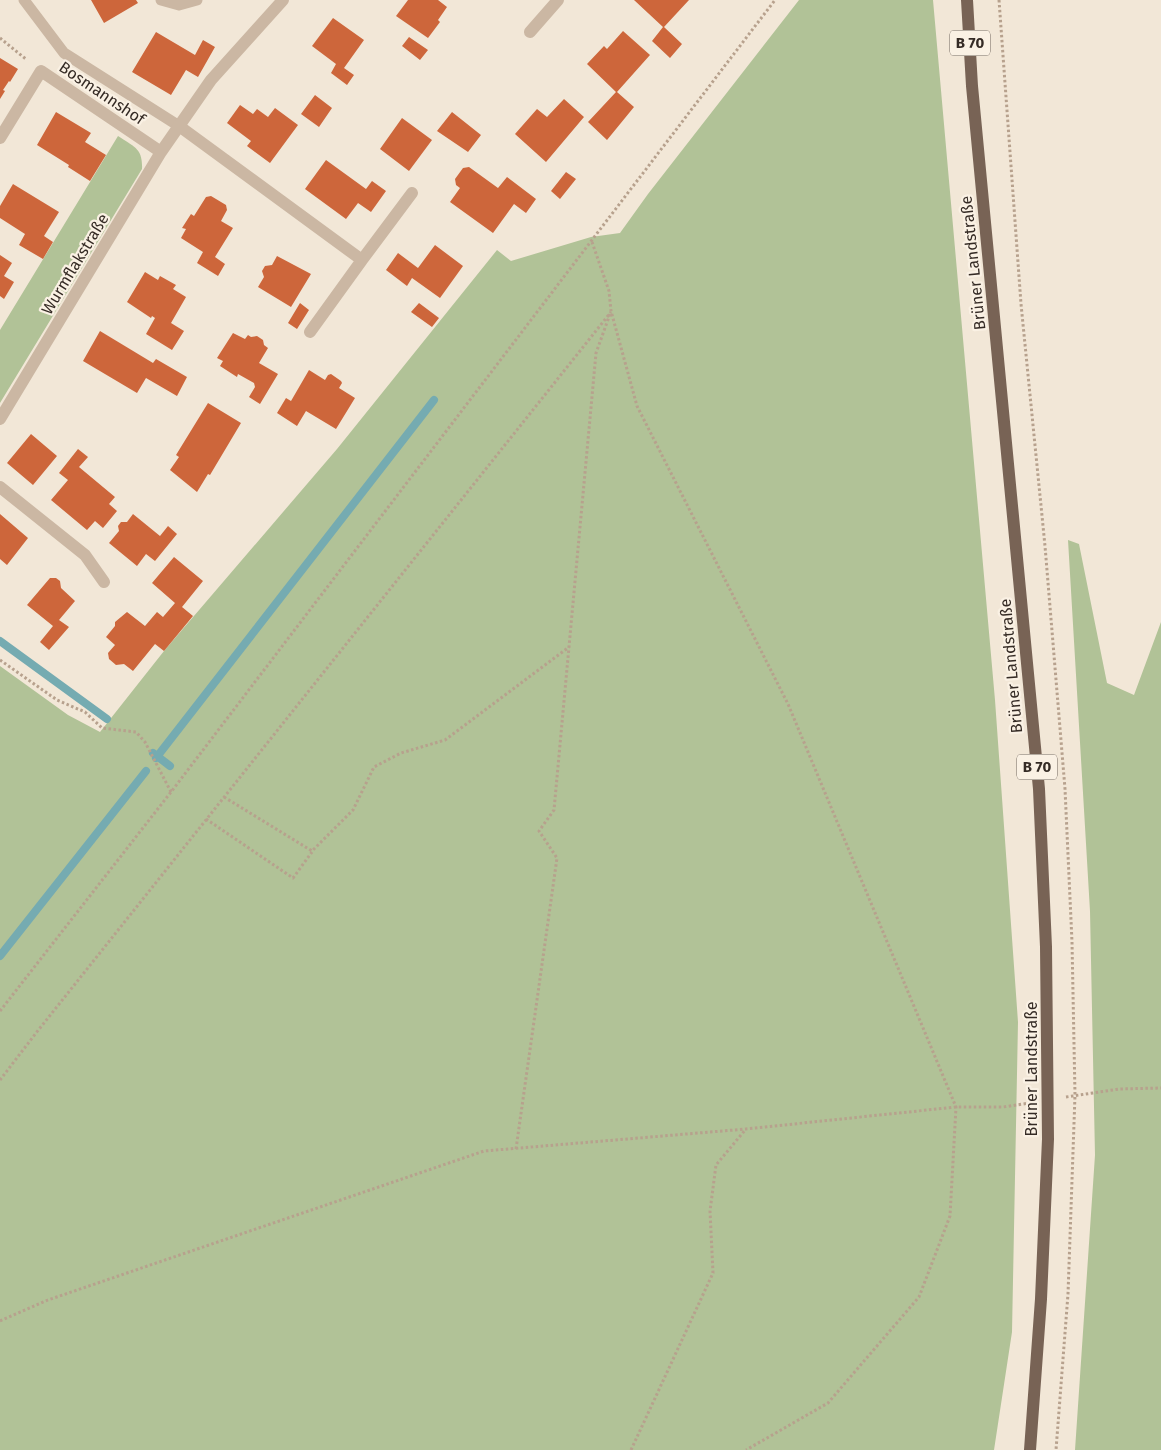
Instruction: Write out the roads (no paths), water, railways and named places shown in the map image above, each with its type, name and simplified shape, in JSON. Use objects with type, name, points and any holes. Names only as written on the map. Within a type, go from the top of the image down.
[{"type":"main road","name":"Brüner Landstraße","points":[[968,0],[973,96],[1039,789],[1046,947],[1048,1139],[1041,1299],[1030,1450]]},
{"type":"street","name":"Wurmflakstraße","points":[[0,419],[161,152],[211,80],[284,0]]},
{"type":"street","points":[[530,32],[558,0]]},
{"type":"street","name":"Bosmannshof","points":[[0,138],[41,71],[161,152]]},
{"type":"street","points":[[179,126],[362,260]]},
{"type":"street","points":[[310,332],[412,192]]},
{"type":"street","points":[[0,486],[85,555],[104,582]]},
{"type":"lane","points":[[24,0],[64,53],[179,126]]},
{"type":"lane","points":[[161,0],[179,5],[197,0]]},
{"type":"waterway","points":[[156,758],[434,400]]},
{"type":"waterway","points":[[0,641],[107,719]]},
{"type":"waterway","points":[[153,753],[170,766]]},
{"type":"waterway","points":[[0,956],[146,771]]}]
